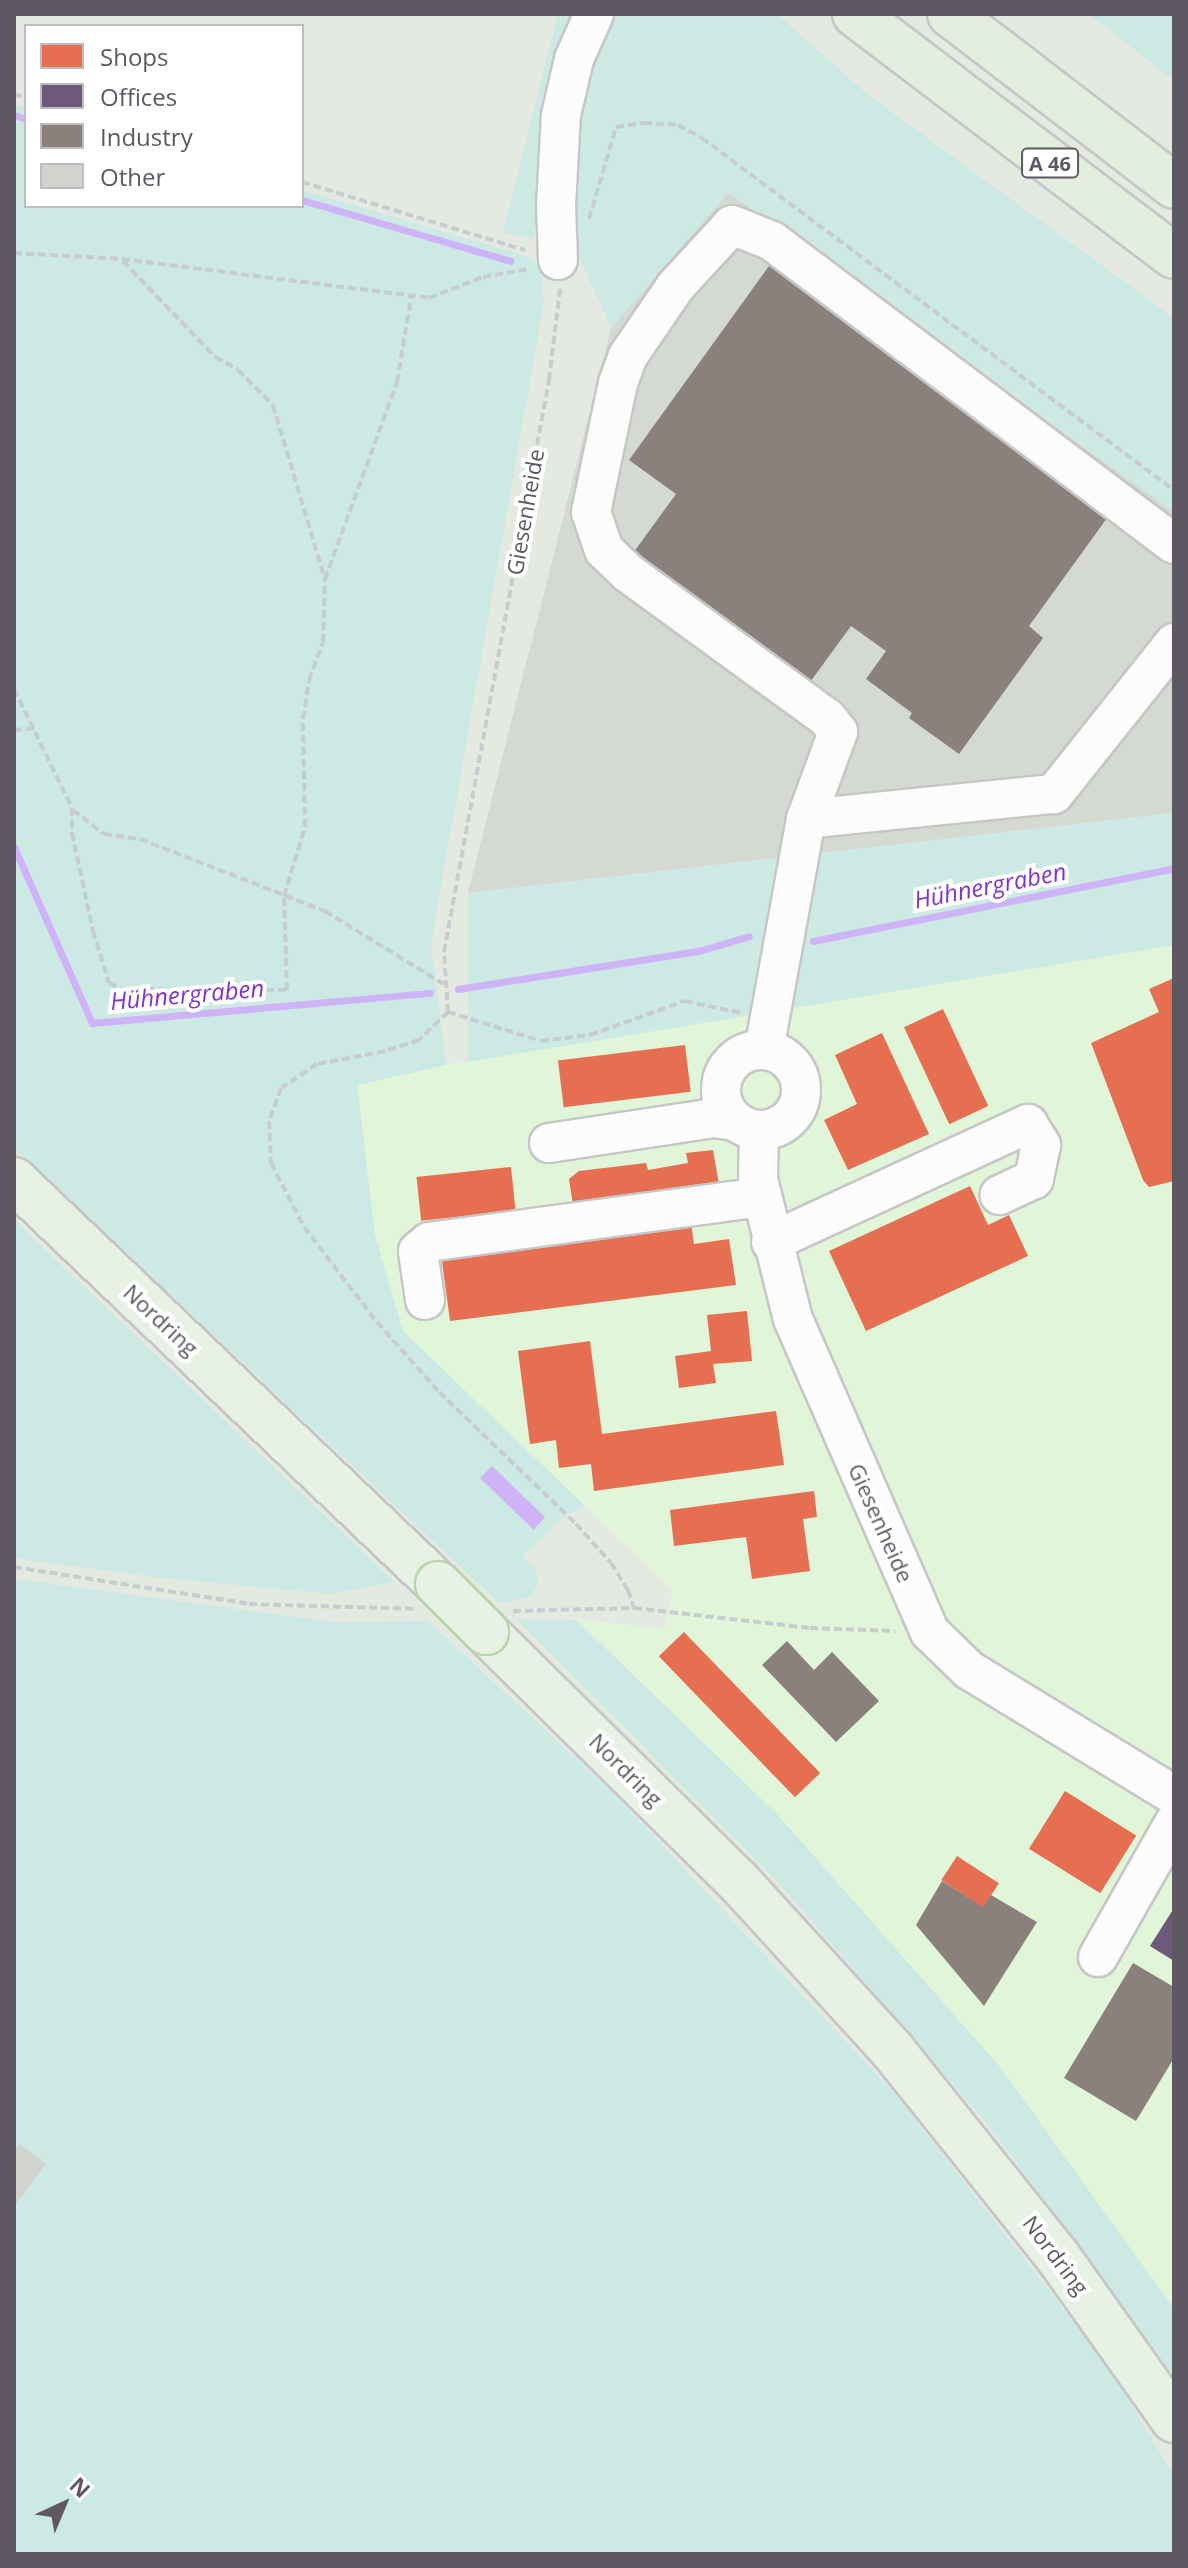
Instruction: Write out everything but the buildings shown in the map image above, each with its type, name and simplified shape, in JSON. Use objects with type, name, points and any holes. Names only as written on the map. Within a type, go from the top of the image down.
[{"type":"highway","name":"A 46","points":[[855,14],[1174,256]]},
{"type":"highway","name":"A 46","points":[[950,14],[1174,186]]},
{"type":"main road","name":"Nordring","points":[[14,1180],[430,1596],[497,1621],[893,2051],[1058,2257],[1174,2420]]},
{"type":"street","points":[[558,260],[556,206],[561,115],[574,59],[594,14]]},
{"type":"street","points":[[747,1126],[722,1100],[723,1075],[766,1034],[806,819],[838,732],[827,718],[628,573],[604,550],[591,512],[618,383],[628,356],[675,287],[732,225],[772,241],[1174,544]]},
{"type":"street","points":[[806,819],[1054,794],[1174,643]]},
{"type":"street","points":[[549,1143],[714,1118],[747,1126],[785,1123],[794,1113],[801,1086],[789,1062],[766,1034]]},
{"type":"street","points":[[771,1242],[1028,1124],[1041,1145],[1034,1179],[999,1195]]},
{"type":"street","name":"Giesenheide","points":[[747,1126],[771,1242],[810,1364],[930,1632],[969,1670],[1174,1795]]},
{"type":"street","points":[[425,1300],[418,1251],[421,1244],[762,1197]]},
{"type":"street","points":[[1098,1957],[1174,1823]]},
{"type":"path","points":[[14,253],[122,259],[429,298],[483,277],[515,274],[558,260],[578,247],[616,127],[644,123],[678,125],[702,138],[1174,490]]},
{"type":"path","points":[[304,183],[558,260]]},
{"type":"path","points":[[122,259],[215,357],[238,370],[273,405],[325,579]]},
{"type":"path","name":"Giesenheide","points":[[558,260],[560,295],[549,380],[444,952],[443,984],[448,1012],[541,1041],[590,1035],[685,1001],[766,1034]]},
{"type":"path","points":[[14,689],[72,808],[72,833],[93,931],[109,983],[122,989],[287,990],[284,896],[305,827],[303,719],[309,680],[323,642],[325,579],[397,382],[411,297]]},
{"type":"path","points":[[14,730],[35,728]]},
{"type":"path","points":[[72,808],[104,834],[140,839],[325,911],[443,984]]},
{"type":"path","points":[[14,1567],[249,1604],[351,1610],[430,1596]]},
{"type":"path","points":[[497,1621],[634,1608],[810,1628],[930,1632]]},
{"type":"shaded area","points":[[558,14],[581,14],[569,32],[534,239],[503,232]]},
{"type":"shaded area","points":[[608,14],[777,14],[867,94],[1174,318],[1174,512],[729,192],[611,328],[570,237],[578,115],[593,55]]},
{"type":"shaded area","points":[[1089,14],[1174,14],[1174,81]]},
{"type":"shaded area","points":[[14,105],[24,108],[24,208],[304,208],[304,191],[530,257],[541,270],[544,302],[431,943],[446,1065],[357,1085],[375,1235],[403,1331],[585,1506],[561,1519],[523,1556],[535,1568],[539,1582],[530,1597],[499,1603],[14,1148]]},
{"type":"shaded area","points":[[728,192],[1174,512],[1174,813],[468,893],[611,328]]},
{"type":"shaded area","points":[[1174,813],[1174,945],[468,1062],[468,893]]},
{"type":"shaded area","points":[[1174,945],[1174,2309],[1000,2067],[775,1812],[576,1619],[665,1629],[673,1591],[403,1331],[375,1235],[357,1085],[446,1065]]},
{"type":"shaded area","points":[[14,1220],[394,1582],[330,1594],[154,1577],[14,1558]]},
{"type":"shaded area","points":[[492,1466],[545,1517],[533,1530],[480,1478]]},
{"type":"shaded area","points":[[14,1579],[333,1622],[428,1621],[617,1797],[895,2094],[1107,2365],[1174,2476],[1174,2554],[14,2554]]},
{"type":"shaded area","points":[[516,1619],[576,1620],[775,1812],[1000,2067],[1174,2309],[1174,2376],[993,2131],[780,1884]]},
{"type":"waterway","points":[[14,115],[24,118]]},
{"type":"waterway","points":[[304,201],[510,261]]},
{"type":"waterway","name":"Hühnergraben","points":[[14,847],[92,1023],[430,993]]},
{"type":"waterway","name":"Hühnergraben","points":[[813,941],[1174,868]]},
{"type":"waterway","name":"Hühnergraben","points":[[458,989],[699,951],[749,936]]}]
